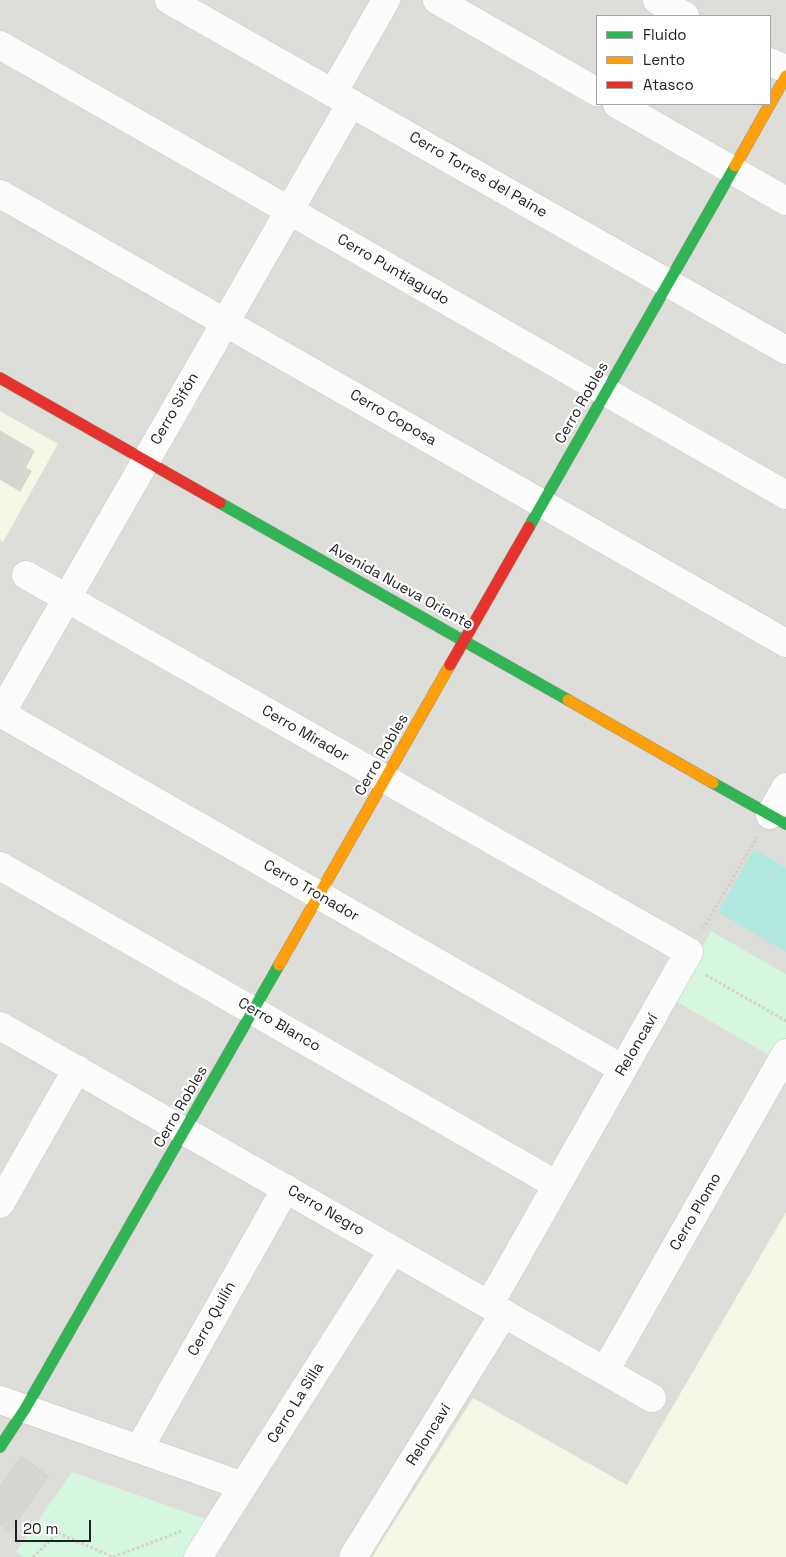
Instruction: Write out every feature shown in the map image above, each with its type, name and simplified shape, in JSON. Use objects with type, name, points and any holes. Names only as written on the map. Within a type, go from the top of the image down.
[{"type":"street","name":"Cerro Torres del Paine","points":[[169,0],[786,350]]},
{"type":"street","name":"Cerro Sifón","points":[[0,714],[289,211],[386,0]]},
{"type":"street","points":[[437,0],[596,91]]},
{"type":"street","points":[[657,0],[684,15]]},
{"type":"street","name":"Cerro Puntiagudo","points":[[0,45],[786,495]]},
{"type":"street","points":[[771,62],[786,69]]},
{"type":"street","name":"Cerro Robles","points":[[771,102],[786,76]]},
{"type":"street","points":[[619,105],[786,201]]},
{"type":"street","name":"Cerro Robles","points":[[0,1447],[12,1404],[185,1130],[769,105]]},
{"type":"street","name":"Cerro Coposa","points":[[0,194],[786,643]]},
{"type":"street","name":"Avenida Nueva Oriente","points":[[0,378],[778,820]]},
{"type":"street","name":"Cerro Mirador","points":[[26,575],[385,779],[686,957]]},
{"type":"street","name":"Cerro Tronador","points":[[0,714],[623,1069]]},
{"type":"street","points":[[778,820],[786,786]]},
{"type":"street","name":"Cerro Blanco","points":[[0,866],[558,1184]]},
{"type":"street","name":"Reloncaví","points":[[353,1557],[497,1309],[558,1184],[686,957]]},
{"type":"street","name":"Cerro Negro","points":[[0,1026],[652,1398]]},
{"type":"street","name":"Cerro Plomo","points":[[605,1371],[786,1053]]},
{"type":"street","points":[[0,1204],[77,1069]]},
{"type":"street","name":"Cerro Quilín","points":[[139,1449],[286,1188]]},
{"type":"street","name":"Cerro La Silla","points":[[198,1557],[393,1250]]},
{"type":"street","points":[[12,1404],[243,1486]]},
{"type":"path","points":[[778,820],[686,957],[786,1021]]},
{"type":"path","points":[[33,1557],[58,1533],[113,1557],[188,1528],[219,1524]]},
{"type":"shaded area","points":[[0,0],[786,0],[786,1557],[0,1557]]},
{"type":"shaded area","points":[[0,411],[58,444],[3,542],[0,540]]},
{"type":"shaded area","points":[[754,849],[786,868],[786,952],[718,912]]},
{"type":"shaded area","points":[[786,1212],[786,1557],[372,1557],[473,1398],[627,1485]]},
{"type":"green space","points":[[711,931],[786,974],[786,1065],[672,999]]},
{"type":"green space","points":[[72,1472],[214,1522],[188,1557],[23,1557],[16,1552]]},
{"type":"building","points":[[0,431],[34,451],[25,468],[31,471],[20,491],[0,479]]},
{"type":"building","points":[[21,1457],[48,1476],[10,1531],[0,1524],[0,1487]]},
{"type":"traffic: fast","points":[[529,527],[735,166]]},
{"type":"traffic: fast","points":[[220,503],[568,700]]},
{"type":"traffic: fast","points":[[713,783],[786,824]]},
{"type":"traffic: fast","points":[[0,1447],[25,1409],[279,965]]},
{"type":"traffic: slow","points":[[771,102],[786,76]]},
{"type":"traffic: slow","points":[[735,166],[770,105]]},
{"type":"traffic: slow","points":[[279,965],[450,665]]},
{"type":"traffic: slow","points":[[568,700],[713,783]]},
{"type":"traffic: jam","points":[[0,378],[220,503]]},
{"type":"traffic: jam","points":[[450,665],[529,527]]}]
